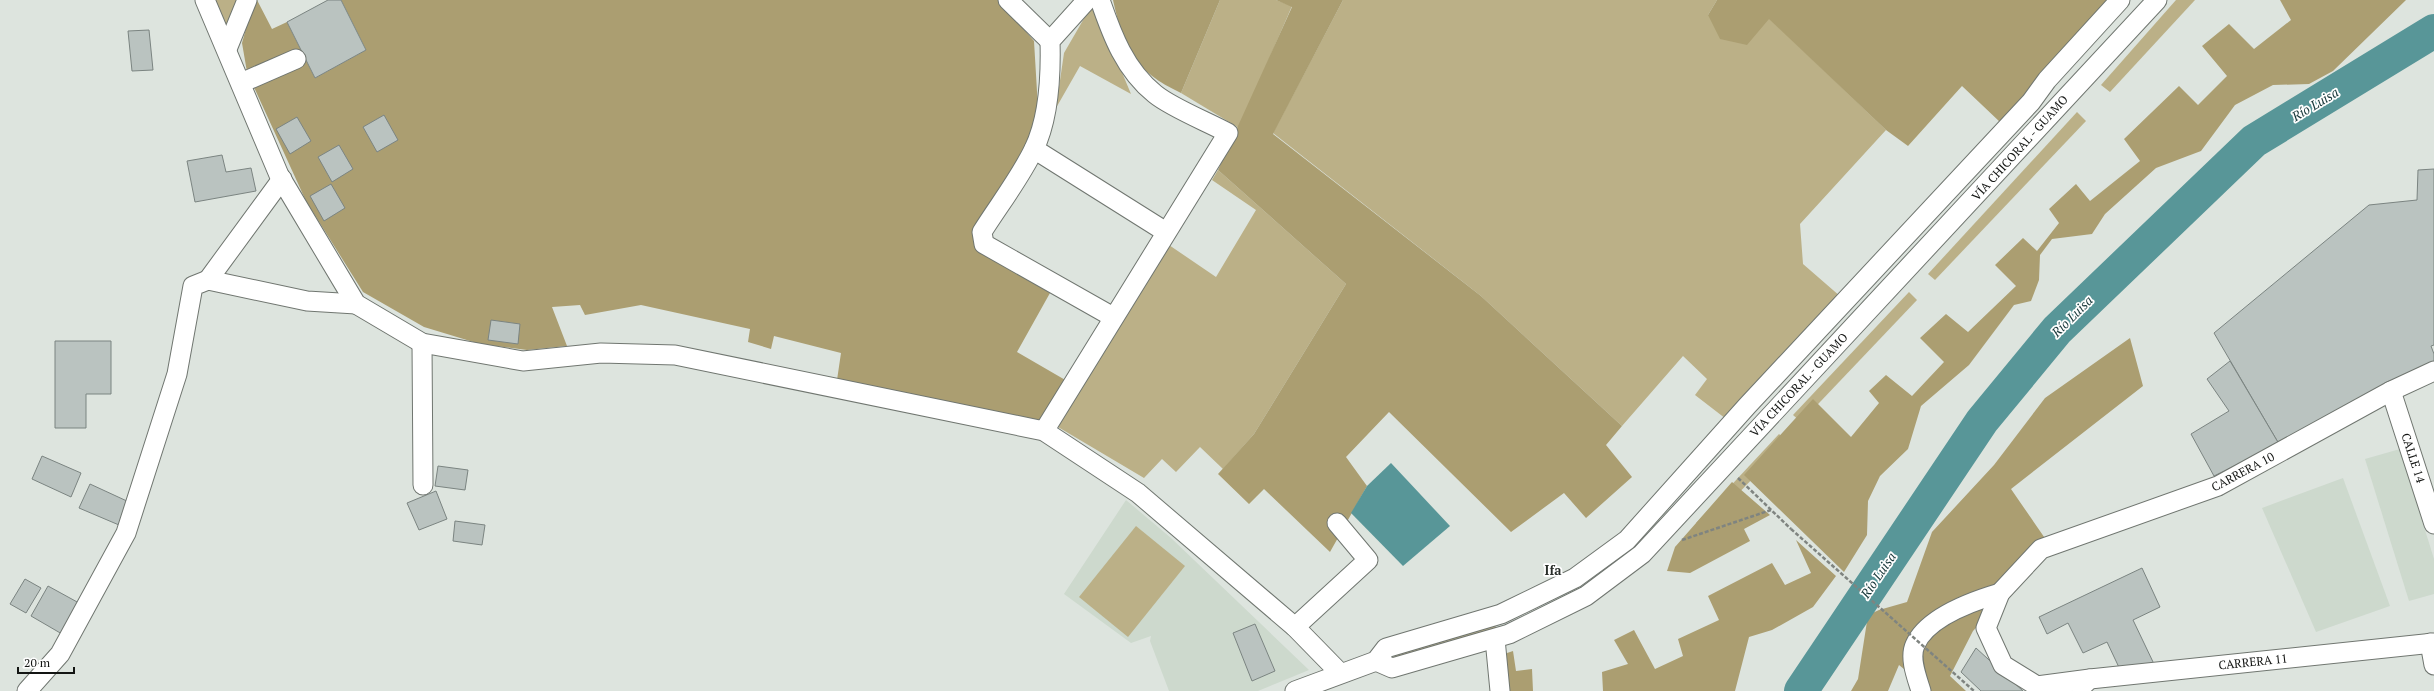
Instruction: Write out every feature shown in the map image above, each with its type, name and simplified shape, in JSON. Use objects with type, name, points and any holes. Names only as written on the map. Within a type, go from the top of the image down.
[{"type":"street","points":[[204,0],[282,179],[356,304]]},
{"type":"street","points":[[226,49],[247,0]]},
{"type":"street","points":[[1008,0],[1050,41]]},
{"type":"street","points":[[1087,0],[1050,41],[1051,75],[1040,133],[1034,150],[982,232],[984,244],[1113,317]]},
{"type":"street","points":[[1044,431],[1113,317],[1228,134],[1155,94],[1131,70],[1114,41],[1100,0]]},
{"type":"street","name":"VÍA CHICORAL - GUAMO","points":[[1295,691],[1340,673],[1376,661],[1386,648],[1501,614],[1575,578],[1627,540],[1883,259],[2031,102],[2047,80],[2120,0]]},
{"type":"street","name":"VÍA CHICORAL - GUAMO","points":[[1376,661],[1392,668],[1502,637],[1586,596],[1642,554],[1657,540],[1678,514],[1900,275],[1988,185],[2066,98],[2158,0]]},
{"type":"street","points":[[241,83],[296,59]]},
{"type":"street","points":[[2047,80],[2066,98]]},
{"type":"street","points":[[1034,150],[1166,232]]},
{"type":"street","points":[[27,691],[60,654],[126,533],[177,374],[193,286],[208,280],[282,179]]},
{"type":"street","points":[[1883,259],[1900,275]]},
{"type":"street","points":[[208,280],[307,301],[356,304],[422,343],[523,362],[601,353],[675,355],[1044,431],[1138,493],[1295,627],[1340,673]]},
{"type":"street","points":[[422,343],[423,485]]},
{"type":"street","name":"CARRERA 10","points":[[2000,593],[2041,549],[2218,486],[2391,391],[2434,371]]},
{"type":"street","name":"CALLE 14","points":[[2391,391],[2434,524]]},
{"type":"street","points":[[1758,395],[1774,411]]},
{"type":"street","points":[[1664,499],[1678,514]]},
{"type":"street","points":[[1295,627],[1368,560],[1338,523]]},
{"type":"street","points":[[1921,691],[1914,666],[1914,646],[1932,624],[1967,602],[2000,593]]},
{"type":"street","name":"CARRERA 11","points":[[2000,593],[1986,628],[2003,665],[2037,686],[2083,685],[2432,643]]},
{"type":"street","points":[[1500,691],[1502,637],[1501,614]]},
{"type":"street","points":[[2432,643],[2434,665]]},
{"type":"path","points":[[1724,466],[1791,529],[1974,691]]},
{"type":"path","points":[[1678,542],[1771,510]]},
{"type":"shaded area","points":[[208,0],[243,0],[226,39]]},
{"type":"shaded area","points":[[254,0],[257,0],[272,29],[287,22],[315,78],[366,50],[341,0],[999,0],[1034,41],[1039,125],[978,249],[1050,293],[1017,352],[1067,381],[1041,423],[837,380],[841,353],[774,336],[771,349],[748,342],[750,329],[641,305],[585,315],[580,305],[552,307],[567,346],[527,350],[480,344],[424,327],[363,292],[306,201],[247,72],[242,43]]},
{"type":"shaded area","points":[[1113,0],[1220,0],[1181,93],[1152,76],[1134,57],[1122,32]]},
{"type":"shaded area","points":[[1220,0],[1276,0],[1292,6],[1239,128],[1181,93]]},
{"type":"shaded area","points":[[1276,0],[1343,0],[1273,134],[1481,296],[1622,426],[1606,445],[1632,477],[1586,518],[1564,493],[1511,532],[1389,412],[1346,457],[1367,486],[1330,552],[1264,489],[1249,504],[1218,474],[1254,434],[1346,284],[1218,170],[1292,7]]},
{"type":"shaded area","points":[[1343,0],[1717,0],[1708,15],[1769,18],[1886,130],[1800,224],[1803,264],[1841,297],[1730,422],[1695,395],[1707,379],[1683,356],[1622,426],[1481,296],[1273,133]]},
{"type":"shaded area","points":[[1717,0],[2109,0],[2001,123],[1962,86],[1908,146],[1886,130],[1769,19],[1747,45],[1720,39],[1708,15]]},
{"type":"shaded area","points":[[2176,0],[2195,0],[2110,92],[2101,85]]},
{"type":"shaded area","points":[[2280,0],[2406,0],[2333,71],[2309,84],[2273,85],[2235,105],[2201,151],[2156,168],[2105,214],[2092,234],[2052,239],[2040,255],[2039,280],[2031,301],[2014,305],[1969,365],[1921,406],[1908,449],[1880,476],[1868,501],[1867,535],[1844,572],[1744,475],[1813,399],[1851,437],[1879,403],[1869,391],[1886,375],[1912,396],[1944,362],[1920,338],[1946,314],[1968,332],[2016,286],[1995,265],[2023,238],[2037,251],[2059,223],[2049,209],[2076,184],[2090,201],[2140,161],[2124,139],[2179,86],[2198,105],[2227,76],[2202,46],[2229,24],[2254,49],[2291,20]]},
{"type":"shaded area","points":[[1093,3],[1131,94],[1080,66],[1056,108],[1064,53]]},
{"type":"shaded area","points":[[2077,112],[2086,121],[1935,280],[1928,274]]},
{"type":"shaded area","points":[[1218,170],[1346,284],[1254,434],[1223,469],[1200,447],[1176,472],[1162,459],[1144,478],[1058,427],[1169,245],[1216,277],[1256,210],[1212,180]]},
{"type":"shaded area","points":[[1909,292],[1917,300],[1801,422],[1793,415]]},
{"type":"shaded area","points":[[2130,338],[2143,386],[2011,489],[2051,547],[1973,631],[1950,676],[1966,691],[1931,691],[1899,665],[1888,691],[1851,691],[1858,679],[1868,615],[1879,610],[1907,602],[1932,532],[1994,465],[2045,398]]},
{"type":"shaded area","points":[[1779,434],[1788,442],[1702,531],[1696,523]]},
{"type":"shaded area","points":[[2400,449],[2434,559],[2434,594],[2409,601],[2365,459]]},
{"type":"shaded area","points":[[2343,478],[2390,606],[2316,632],[2262,508]]},
{"type":"shaded area","points":[[1732,482],[1770,515],[1744,529],[1750,541],[1690,573],[1667,571],[1675,547]]},
{"type":"shaded area","points":[[1126,500],[1171,538],[1309,670],[1258,691],[1169,691],[1150,641],[1151,636],[1131,643],[1064,594]]},
{"type":"shaded area","points":[[1136,526],[1185,566],[1128,637],[1079,597]]},
{"type":"shaded area","points":[[1796,540],[1836,576],[1813,607],[1772,630],[1749,637],[1735,691],[1603,691],[1602,672],[1628,664],[1614,640],[1634,630],[1655,669],[1683,656],[1678,639],[1719,620],[1708,596],[1772,563],[1785,585],[1811,573]]},
{"type":"shaded area","points":[[1494,622],[1498,633],[1395,661],[1392,652]]},
{"type":"shaded area","points":[[1513,651],[1516,671],[1532,669],[1533,691],[1497,691],[1492,658]]},
{"type":"water","points":[[1391,463],[1450,526],[1403,566],[1351,513],[1367,486]]},
{"type":"building","points":[[328,0],[341,0],[366,50],[315,78],[287,22]]},
{"type":"building","points":[[149,30],[153,70],[132,71],[128,31]]},
{"type":"building","points":[[384,115],[398,140],[377,152],[363,127]]},
{"type":"building","points":[[297,117],[311,141],[290,154],[276,129]]},
{"type":"building","points":[[339,145],[353,169],[332,182],[318,157]]},
{"type":"building","points":[[222,155],[226,172],[251,168],[256,191],[195,202],[187,161]]},
{"type":"building","points":[[2434,169],[2434,345],[2431,346],[2434,354],[2434,376],[2279,444],[2214,333],[2369,205],[2417,200],[2418,170]]},
{"type":"building","points":[[331,184],[345,208],[324,221],[310,196]]},
{"type":"building","points":[[491,320],[520,324],[518,344],[488,340]]},
{"type":"building","points":[[55,341],[111,341],[111,394],[86,394],[86,428],[55,428]]},
{"type":"building","points":[[2230,361],[2279,444],[2214,476],[2191,434],[2229,411],[2207,379]]},
{"type":"building","points":[[42,456],[81,473],[71,497],[32,479]]},
{"type":"building","points":[[438,466],[468,470],[465,490],[435,486]]},
{"type":"building","points":[[90,484],[129,502],[119,525],[79,508]]},
{"type":"building","points":[[436,491],[447,519],[419,530],[407,503]]},
{"type":"building","points":[[455,521],[485,525],[482,545],[453,541]]},
{"type":"building","points":[[2142,568],[2160,607],[2133,620],[2154,664],[2124,678],[2107,642],[2083,653],[2068,623],[2047,634],[2039,617]]},
{"type":"building","points":[[25,579],[41,588],[26,613],[10,604]]},
{"type":"building","points":[[48,586],[79,603],[62,634],[31,616]]},
{"type":"building","points":[[1255,624],[1275,671],[1252,681],[1233,633]]},
{"type":"building","points":[[1976,648],[2023,691],[1981,691],[1961,672]]},
{"type":"waterway","name":"Río Luisa","points":[[1801,691],[1982,421],[2057,330],[2254,141],[2434,31]]},
{"type":"district","name":"Ifa","points":[[1553,570]]}]
